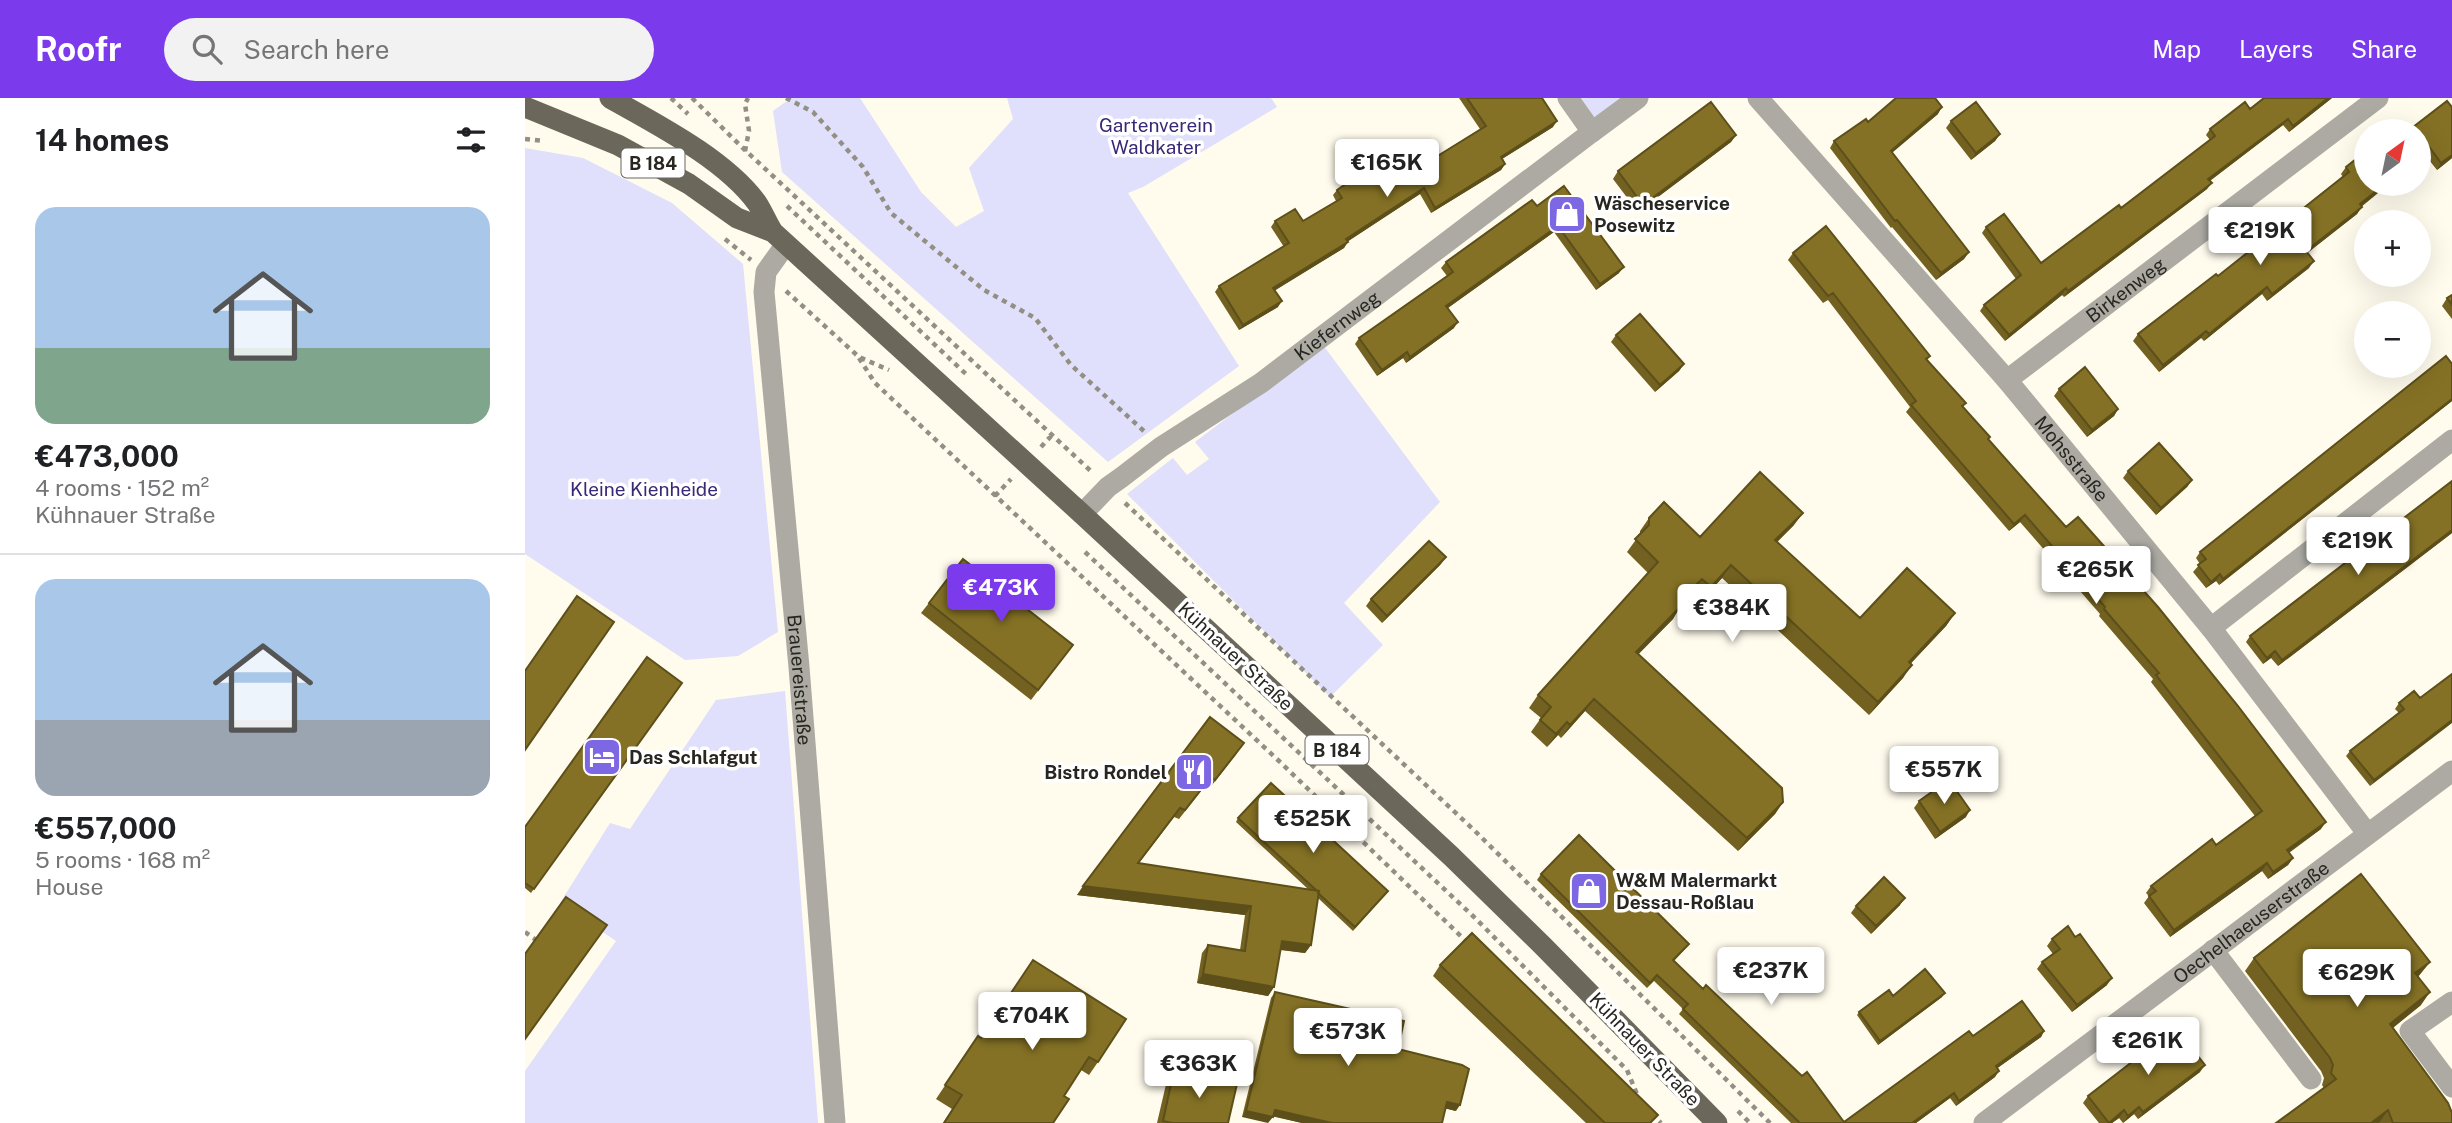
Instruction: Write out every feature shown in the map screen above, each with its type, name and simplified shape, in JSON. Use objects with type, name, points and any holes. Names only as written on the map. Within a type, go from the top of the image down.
[{"type":"main road","name":"Kühnauer Straße","points":[[610,98],[674,135],[725,171],[756,203],[779,238],[1082,514],[1493,896],[1717,1123]]},
{"type":"main road","name":"Kühnauer Straße","points":[[525,107],[618,145],[689,184],[737,218],[779,238]]},
{"type":"street","points":[[1568,98],[1592,132]]},
{"type":"street","name":"Kiefernweg","points":[[1082,514],[1108,487],[1161,447],[1261,383],[1638,98]]},
{"type":"street","name":"Mohsstraße","points":[[1758,98],[2007,380],[2211,628],[2367,833]]},
{"type":"street","name":"Birkenweg","points":[[2007,380],[2378,98]]},
{"type":"street","points":[[766,272],[779,238]]},
{"type":"street","name":"Brauereistraße","points":[[766,272],[764,292],[798,653],[835,1123]]},
{"type":"street","points":[[2211,628],[2452,440]]},
{"type":"street","name":"Oechelhaeuserstraße","points":[[1984,1123],[2452,771]]},
{"type":"street","points":[[2213,950],[2311,1079]]},
{"type":"street","points":[[2452,1002],[2410,1031],[2452,1087]]},
{"type":"path","points":[[692,98],[1475,831],[1770,1123]]},
{"type":"path","points":[[737,159],[746,151],[749,131],[745,104],[748,98]]},
{"type":"path","points":[[786,98],[813,111],[863,167],[891,213],[984,290],[1035,318],[1070,365],[1161,447]]},
{"type":"path","points":[[525,139],[553,142]]},
{"type":"path","points":[[778,198],[972,379]]},
{"type":"path","points":[[717,233],[766,272],[859,358],[875,383],[1477,950]]},
{"type":"path","points":[[859,358],[892,371]]},
{"type":"path","points":[[1009,480],[1019,490]]},
{"type":"path","points":[[1080,547],[1474,917],[1627,1070],[1641,1103]]},
{"type":"path","points":[[525,932],[536,940]]},
{"type":"path","points":[[1625,1086],[1635,1091]]},
{"type":"path","points":[[1647,1110],[1661,1123]]},
{"type":"green space","name":"Gartenverein Waldkater","points":[[791,98],[860,98],[921,192],[956,227],[984,211],[969,168],[1013,119],[1007,98],[1271,98],[1277,107],[1143,187],[1128,193],[1239,366],[1108,462],[782,172],[773,111]]},
{"type":"green space","points":[[1581,98],[1622,98],[1595,118]]},
{"type":"green space","name":"Kleine Kienheide","points":[[525,148],[583,158],[672,203],[743,264],[778,632],[738,656],[685,660],[525,554]]},
{"type":"green space","points":[[1323,345],[1440,502],[1344,603],[1383,645],[1330,697],[1127,494],[1173,458],[1187,475],[1209,459],[1195,442]]},
{"type":"green space","points":[[785,691],[818,1123],[525,1123],[525,1071],[616,941],[560,903],[610,823],[630,829],[716,700]]},
{"type":"building","points":[[1467,98],[1542,98],[1557,121],[1501,157],[1505,164],[1435,208],[1424,188],[1346,239],[1348,242],[1273,288],[1282,301],[1243,325],[1219,286],[1289,243],[1275,221],[1295,209],[1303,221],[1342,198],[1337,190],[1375,164],[1389,186],[1486,126]]},
{"type":"building","points":[[1896,98],[1935,98],[1942,107],[1891,151],[1969,252],[1941,273],[1897,220],[1895,221],[1834,141],[1866,119],[1868,122]]},
{"type":"building","points":[[2264,98],[2328,98],[2293,126],[2288,119],[2208,179],[2212,183],[2068,291],[2066,288],[2009,335],[1984,305],[2021,275],[1986,227],[2004,214],[2041,263],[2119,205],[2121,208],[2215,136],[2210,129],[2245,102],[2250,109]]},
{"type":"building","points":[[2447,101],[2452,107],[2452,155],[2441,163],[2431,149],[2431,119],[2424,119]]},
{"type":"building","points":[[1711,102],[1736,135],[1643,205],[1618,171]]},
{"type":"building","points":[[1976,102],[2000,134],[1976,153],[1951,121]]},
{"type":"building","points":[[2354,161],[2354,196],[2370,196],[2360,204],[2362,207],[2354,210],[2354,213],[2306,251],[2314,261],[2272,294],[2267,287],[2209,334],[2206,331],[2163,365],[2138,334],[2216,274],[2218,276],[2349,172],[2346,167]]},
{"type":"building","points":[[1564,186],[1624,267],[1600,284],[1558,226],[1446,306],[1458,322],[1410,357],[1407,352],[1382,370],[1359,338],[1453,272],[1446,262],[1532,200],[1537,206]]},
{"type":"building","points":[[1826,226],[1930,356],[1926,359],[1966,403],[1962,406],[1990,437],[1988,439],[2066,527],[2078,517],[2158,607],[2326,822],[2287,850],[2293,858],[2273,872],[2267,863],[2174,930],[2149,896],[2156,891],[2151,886],[2212,839],[2216,845],[2262,811],[2156,675],[2159,673],[2105,607],[2025,515],[2014,524],[1911,405],[1916,401],[1833,293],[1828,296],[1793,253]]},
{"type":"building","points":[[1640,314],[1684,364],[1660,385],[1616,335]]},
{"type":"building","points":[[2446,356],[2452,364],[2452,399],[2223,579],[2220,574],[2211,582],[2198,565],[2206,559],[2200,552],[2418,378],[2431,378],[2431,368]]},
{"type":"building","points":[[2085,367],[2118,409],[2092,430],[2059,389]]},
{"type":"building","points":[[2159,443],[2192,480],[2161,508],[2128,471]]},
{"type":"building","points":[[1760,472],[1803,513],[1775,540],[1860,618],[1907,568],[1955,613],[1909,662],[1912,665],[1878,702],[1731,565],[1711,587],[1702,579],[1681,599],[1681,606],[1636,652],[1782,788],[1783,802],[1747,838],[1594,699],[1570,725],[1567,722],[1556,734],[1540,720],[1551,707],[1538,695],[1658,562],[1635,539],[1649,525],[1649,518],[1664,502],[1700,537]]},
{"type":"building","points":[[2452,481],[2452,530],[2282,660],[2275,651],[2267,658],[2250,636]]},
{"type":"building","points":[[1429,541],[1446,557],[1387,616],[1371,599]]},
{"type":"building","points":[[963,559],[1073,645],[1038,690],[929,603]]},
{"type":"building","points":[[577,596],[614,622],[525,750],[525,671]]},
{"type":"building","name":"Das Schlafgut","points":[[647,657],[682,683],[534,889],[525,883],[525,827]]},
{"type":"building","points":[[2452,674],[2452,720],[2374,780],[2350,751],[2404,709],[2399,703],[2414,691],[2420,698]]},
{"type":"building","points":[[1210,717],[1244,743],[1215,780],[1211,777],[1185,810],[1180,808],[1138,863],[1319,891],[1311,945],[1282,941],[1274,987],[1203,974],[1208,945],[1245,951],[1251,906],[1083,886]]},
{"type":"building","points":[[1949,780],[1970,810],[1940,832],[1919,801]]},
{"type":"building","points":[[1271,783],[1388,891],[1355,927],[1238,818]]},
{"type":"building","points":[[1579,835],[1689,944],[1673,960],[1703,989],[1706,985],[1802,1076],[1807,1072],[1844,1122],[1969,1031],[1973,1036],[2022,1001],[2044,1031],[1996,1066],[1999,1071],[1959,1101],[1954,1093],[1912,1123],[1800,1123],[1683,1009],[1688,1004],[1657,975],[1650,983],[1541,874]]},
{"type":"building","points":[[2361,874],[2430,962],[2415,973],[2430,992],[2390,1024],[2448,1103],[2452,1123],[2393,1123],[2388,1110],[2371,1123],[2276,1123],[2336,1079],[2331,1073],[2333,1065],[2330,1058],[2254,958]]},
{"type":"building","points":[[1884,877],[1905,898],[1876,926],[1856,906]]},
{"type":"building","points":[[566,897],[607,925],[525,1039],[525,954]]},
{"type":"building","points":[[2068,926],[2075,937],[2080,934],[2112,978],[2077,1005],[2042,962],[2060,949],[2052,939]]},
{"type":"building","points":[[1472,933],[1658,1115],[1650,1123],[1605,1123],[1440,965]]},
{"type":"building","points":[[1033,960],[1126,1019],[1098,1062],[1089,1057],[1064,1096],[1069,1099],[1053,1123],[944,1123],[962,1095],[945,1085],[978,1036],[981,1038]]},
{"type":"building","points":[[1925,969],[1945,993],[1880,1041],[1859,1012],[1889,990],[1893,996]]},
{"type":"building","points":[[1275,992],[1404,1021],[1398,1049],[1469,1069],[1460,1105],[1447,1102],[1442,1123],[1332,1123],[1275,1110],[1273,1117],[1246,1111]]},
{"type":"building","points":[[2177,1029],[2205,1065],[2143,1112],[2139,1107],[2128,1116],[2124,1110],[2109,1123],[2088,1096],[2150,1048],[2150,1043]]},
{"type":"building","points":[[1174,1070],[1237,1084],[1228,1123],[1163,1121]]},
{"type":"place","name":"Wäscheservice Posewitz","points":[[1567,214]]},
{"type":"place","name":"Das Schlafgut","points":[[602,757]]},
{"type":"place","name":"Bistro Rondel","points":[[1194,772]]},
{"type":"place","name":"W&M Malermarkt Dessau-Roßlau","points":[[1589,891]]}]
